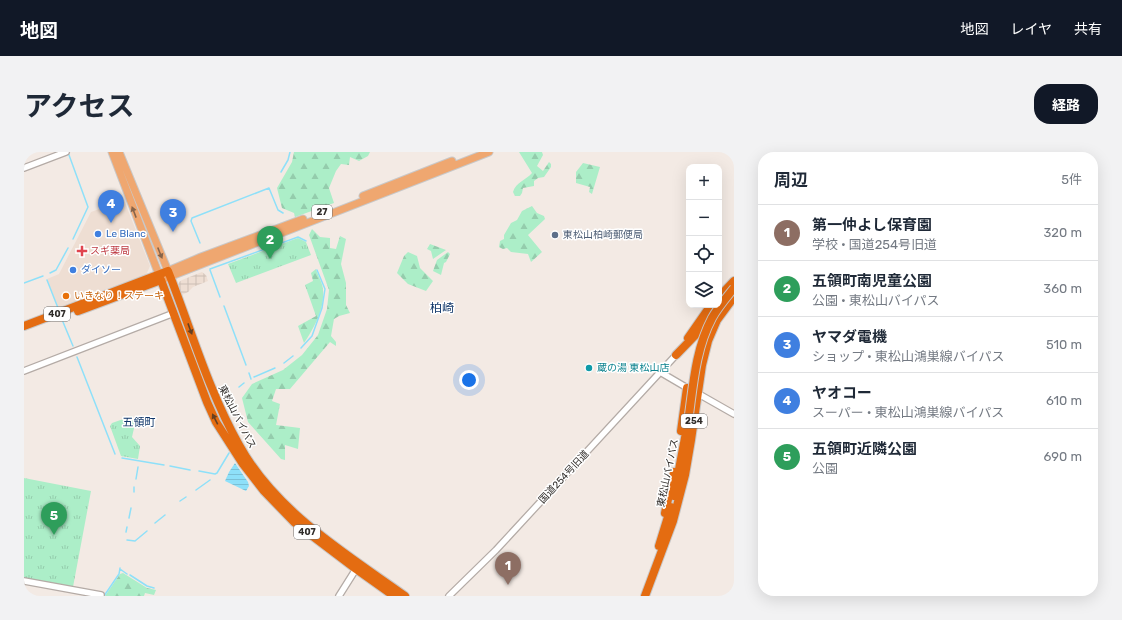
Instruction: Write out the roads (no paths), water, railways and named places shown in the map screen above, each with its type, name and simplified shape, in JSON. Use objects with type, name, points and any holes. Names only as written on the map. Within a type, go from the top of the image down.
[{"type":"highway","name":"407","points":[[24,326],[169,274]]},
{"type":"highway","name":"東松山バイパス","points":[[169,274],[211,387],[239,446],[254,468],[274,493],[304,522],[406,596]]},
{"type":"highway","name":"407","points":[[24,332],[160,277]]},
{"type":"highway","name":"東松山バイパス","points":[[160,277],[207,402],[216,422],[243,464],[264,491],[294,522],[394,596]]},
{"type":"highway","points":[[722,294],[734,281]]},
{"type":"highway","name":"東松山バイパス","points":[[639,596],[658,547],[675,494],[696,367],[702,341],[713,317],[734,288]]},
{"type":"highway","name":"東松山バイパス","points":[[645,596],[673,521],[686,468],[704,353],[717,320],[734,297]]},
{"type":"highway","points":[[676,355],[734,297]]},
{"type":"highway","points":[[676,355],[710,308]]},
{"type":"highway","points":[[711,308],[712,313],[717,313]]},
{"type":"highway","points":[[658,547],[676,461],[686,388]]},
{"type":"main road","points":[[112,152],[160,277]]},
{"type":"main road","points":[[119,152],[169,274]]},
{"type":"main road","name":"27","points":[[169,274],[201,257],[476,152]]},
{"type":"main road","name":"27","points":[[169,274],[489,152]]},
{"type":"street","points":[[24,168],[66,152]]},
{"type":"street","points":[[24,371],[174,313]]},
{"type":"street","name":"国道254号旧道","points":[[449,596],[496,550],[676,355]]},
{"type":"street","points":[[660,372],[734,414]]},
{"type":"street","points":[[339,596],[356,569]]},
{"type":"street","points":[[24,581],[101,595]]},
{"type":"water","points":[[235,463],[248,482],[249,486],[246,491],[225,481]]},
{"type":"waterway","points":[[281,172],[288,160],[290,152]]},
{"type":"waterway","points":[[69,155],[88,207],[73,239]]},
{"type":"waterway","points":[[200,243],[191,221],[192,218],[269,188],[278,210],[283,213]]},
{"type":"waterway","points":[[210,269],[298,237],[306,241]]},
{"type":"waterway","points":[[50,273],[56,270],[68,248]]},
{"type":"waterway","points":[[210,270],[220,297]]},
{"type":"waterway","points":[[301,348],[312,336],[322,308],[325,289],[317,270]]},
{"type":"waterway","points":[[24,283],[43,276]]},
{"type":"waterway","points":[[47,280],[58,308]]},
{"type":"waterway","points":[[224,306],[246,365]]},
{"type":"waterway","points":[[63,322],[73,346]]},
{"type":"waterway","points":[[284,363],[293,356]]},
{"type":"waterway","points":[[77,357],[115,454]]},
{"type":"waterway","points":[[254,377],[275,368]]},
{"type":"waterway","points":[[249,373],[251,379]]},
{"type":"waterway","points":[[239,387],[244,383]]},
{"type":"waterway","points":[[199,471],[215,474],[217,473],[229,453]]},
{"type":"waterway","points":[[122,458],[164,465]]},
{"type":"waterway","points":[[170,466],[190,470]]},
{"type":"waterway","points":[[136,479],[138,467]]},
{"type":"waterway","points":[[196,490],[210,480]]},
{"type":"waterway","points":[[134,487],[134,492]]},
{"type":"waterway","points":[[180,501],[186,497]]},
{"type":"waterway","points":[[129,518],[131,508]]},
{"type":"waterway","points":[[155,523],[165,515]]},
{"type":"waterway","points":[[126,532],[127,527]]},
{"type":"waterway","points":[[127,540],[135,541],[147,531]]},
{"type":"waterway","points":[[104,596],[119,574],[120,568]]},
{"type":"waterway","points":[[120,569],[127,574]]},
{"type":"waterway","points":[[130,575],[147,586],[154,588]]},
{"type":"place","name":"ヤオコー","points":[[111,223]]},
{"type":"place","name":"ヤマダ電機","points":[[173,232]]},
{"type":"place","name":"Le Blanc","points":[[98,234]]},
{"type":"place","name":"東松山柏崎郵便局","points":[[555,235]]},
{"type":"place","name":"スギ薬局","points":[[82,251]]},
{"type":"place","name":"五領町南児童公園","points":[[270,259]]},
{"type":"place","name":"ダイソー","points":[[73,270]]},
{"type":"place","name":"いきなり！ステーキ","points":[[66,296]]},
{"type":"place","name":"蔵の湯 東松山店","points":[[589,368]]},
{"type":"place","name":"五領町近隣公園","points":[[54,535]]},
{"type":"place","name":"第一仲よし保育園","points":[[508,585]]},
{"type":"district","name":"柏崎","points":[[442,308]]},
{"type":"district","name":"五領町","points":[[139,422]]}]
